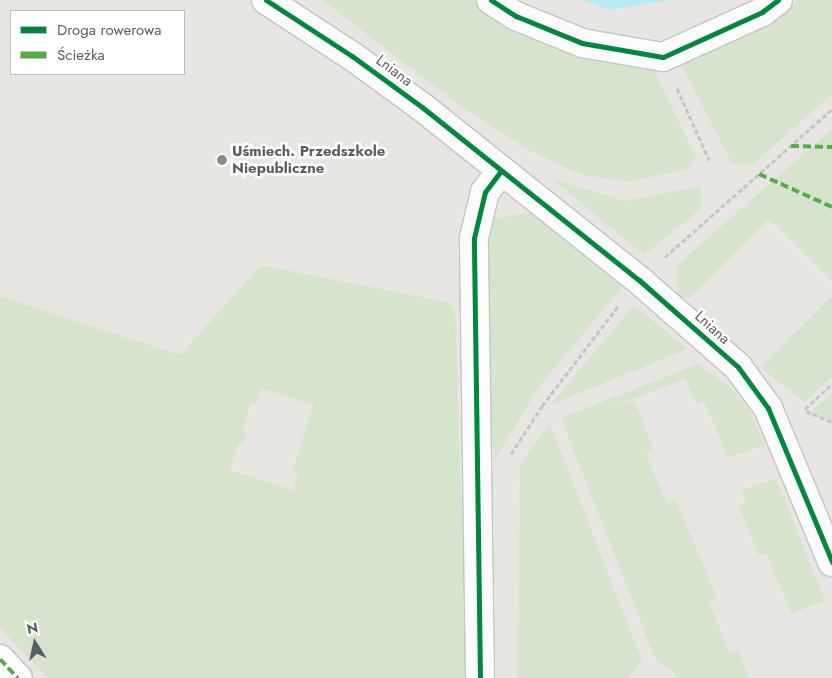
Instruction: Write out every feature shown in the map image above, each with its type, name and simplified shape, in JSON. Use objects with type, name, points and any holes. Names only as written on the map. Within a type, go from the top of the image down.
[{"type":"street","name":"Lniana","points":[[266,0],[352,56],[422,107],[500,172],[639,280],[738,367],[754,386],[778,429],[832,562]]},
{"type":"street","points":[[491,0],[516,16],[582,43],[663,56],[762,12],[778,0]]},
{"type":"street","points":[[480,678],[474,238],[485,192],[500,172]]},
{"type":"street","points":[[0,659],[18,678]]},
{"type":"path","points":[[663,56],[709,160]]},
{"type":"path","points":[[509,458],[542,406],[639,280],[832,109]]},
{"type":"path","points":[[804,410],[832,384]]},
{"type":"green space","points":[[322,0],[474,0],[528,34],[605,63],[654,70],[696,157],[687,169],[630,182],[583,175],[532,152],[462,107]]},
{"type":"green space","points":[[799,0],[832,0],[832,94],[752,165],[732,164],[680,62],[768,21]]},
{"type":"green space","points":[[832,129],[832,282],[769,219],[691,297],[682,298],[677,294],[676,266]]},
{"type":"green space","points":[[552,179],[625,201],[701,186],[702,204],[696,213],[644,255]]},
{"type":"green space","points":[[524,213],[537,214],[622,287],[539,387],[494,461],[483,241],[486,227],[496,219]]},
{"type":"green space","points":[[261,265],[447,302],[455,309],[467,678],[48,678],[0,628],[0,296],[180,355]],"holes":[[[261,388],[313,405],[293,470],[298,472],[293,490],[230,470],[238,444],[248,439],[243,429],[251,403],[255,405]]]},
{"type":"green space","points":[[832,296],[832,377],[804,402],[760,367]]},
{"type":"green space","points":[[634,305],[688,349],[550,405]]},
{"type":"green space","points":[[698,364],[731,388],[749,410],[765,445],[728,458],[704,401],[696,404],[685,379],[594,414],[634,400],[654,450],[646,454],[667,504],[676,500],[717,597],[709,601],[730,653],[738,650],[749,678],[680,678],[655,658],[561,418]]},
{"type":"green space","points":[[832,393],[832,422],[810,413]]},
{"type":"green space","points":[[550,423],[642,661],[628,678],[518,678],[520,464]]},
{"type":"green space","points":[[776,478],[825,600],[792,614],[766,553],[759,556],[738,505],[746,502],[742,490]]},
{"type":"water","points":[[583,0],[671,0],[609,10]]},
{"type":"marked path","points":[[791,146],[832,147]]},
{"type":"marked path","points":[[759,174],[832,207]]},
{"type":"marked path","points":[[0,659],[18,678]]},
{"type":"cycle path","points":[[266,0],[352,56],[422,107],[639,280],[738,367],[768,408],[832,562]]},
{"type":"cycle path","points":[[491,0],[516,16],[582,43],[663,57],[762,12],[778,0]]},
{"type":"cycle path","points":[[480,678],[474,238],[485,192],[500,172]]},
{"type":"place","name":"Uśmiech. Przedszkole Niepubliczne","points":[[222,160]]}]
